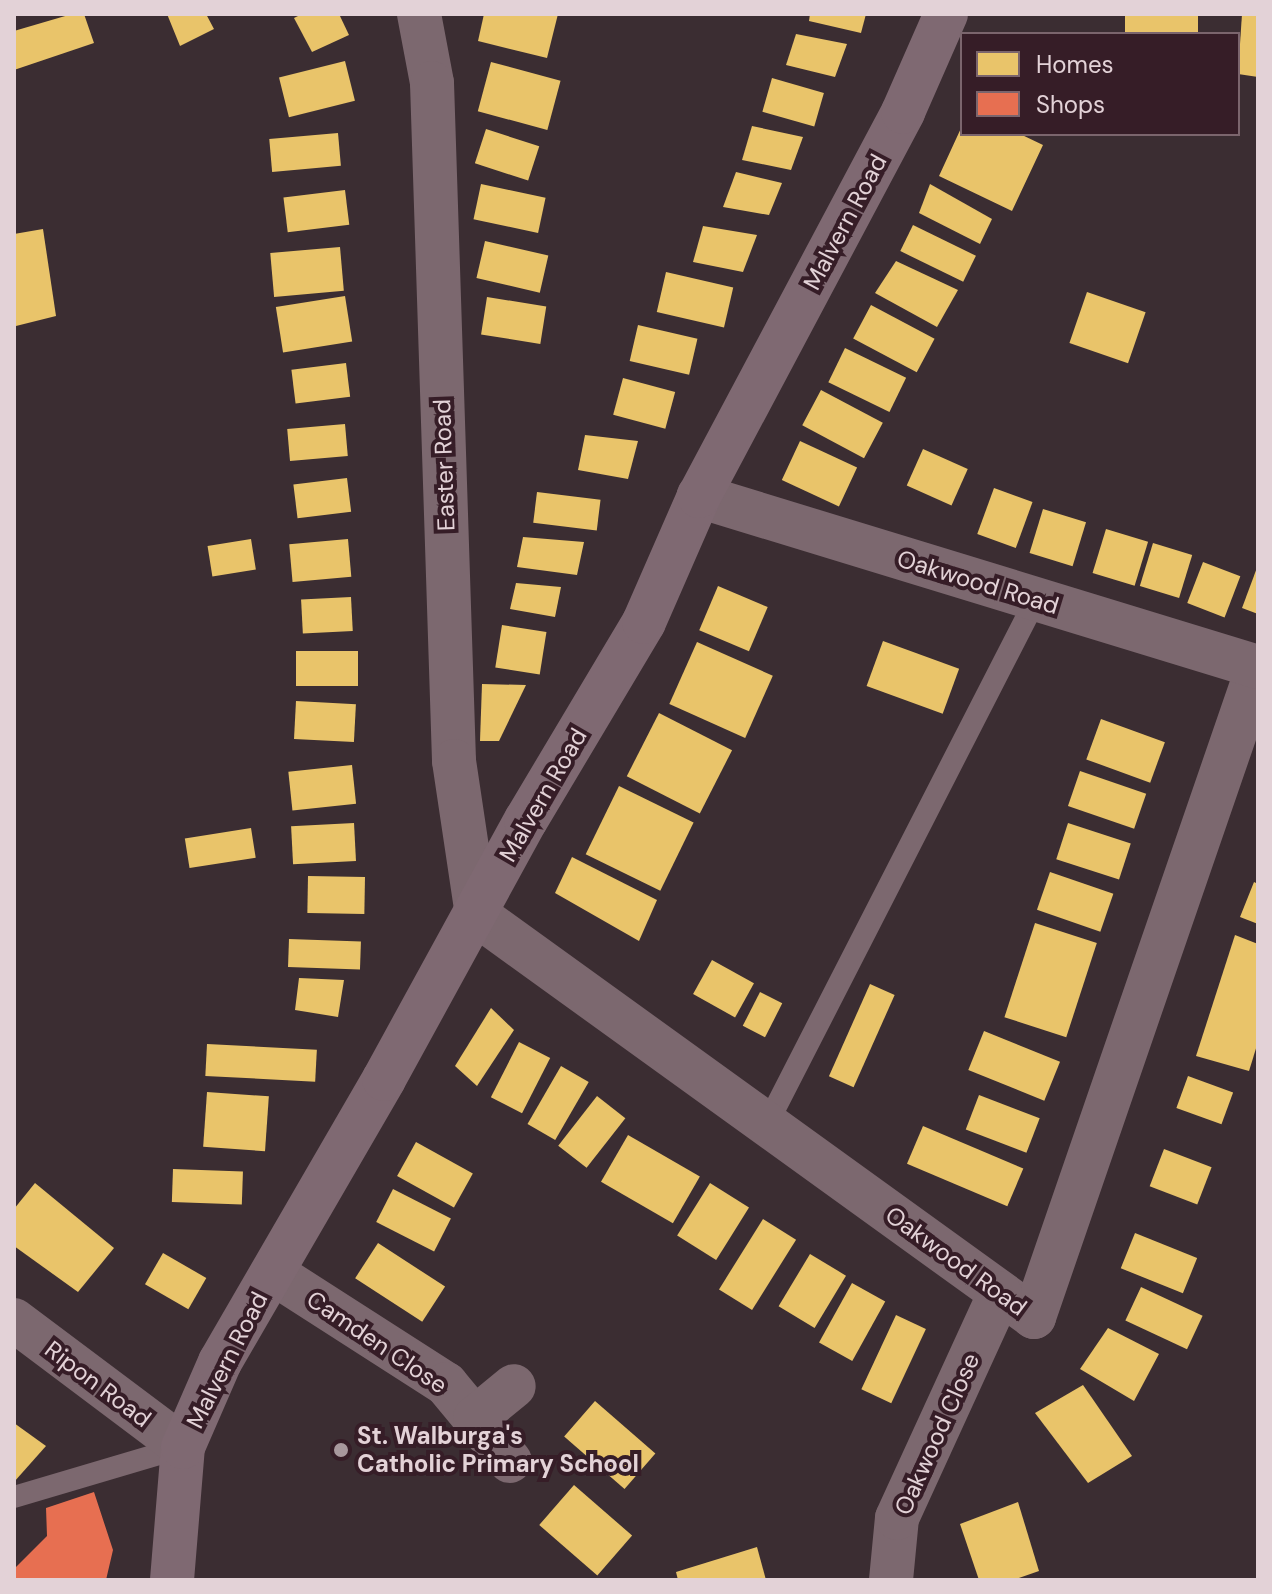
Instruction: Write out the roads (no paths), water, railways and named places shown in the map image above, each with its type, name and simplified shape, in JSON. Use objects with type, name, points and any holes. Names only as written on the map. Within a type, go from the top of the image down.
[{"type":"street","name":"Easter Road","points":[[419,14],[432,83],[454,761],[477,915]]},
{"type":"street","name":"Malvern Road","points":[[172,1580],[183,1447],[220,1362],[477,915],[526,820],[644,622],[699,496],[903,112],[946,14]]},
{"type":"street","name":"Oakwood Road","points":[[477,915],[1034,1317],[1258,667],[699,496]]},
{"type":"street","name":"Camden Close","points":[[273,1273],[446,1384],[510,1461]]},
{"type":"street","name":"Oakwood Close","points":[[891,1580],[897,1518],[1000,1293]]},
{"type":"street","name":"Ripon Road","points":[[14,1320],[183,1447]]},
{"type":"street","points":[[475,1418],[514,1386]]},
{"type":"lane","points":[[767,1124],[1036,599]]},
{"type":"lane","points":[[14,1497],[183,1447]]},
{"type":"place","name":"St. Walburga's Catholic Primary School","points":[[341,1450]]}]
